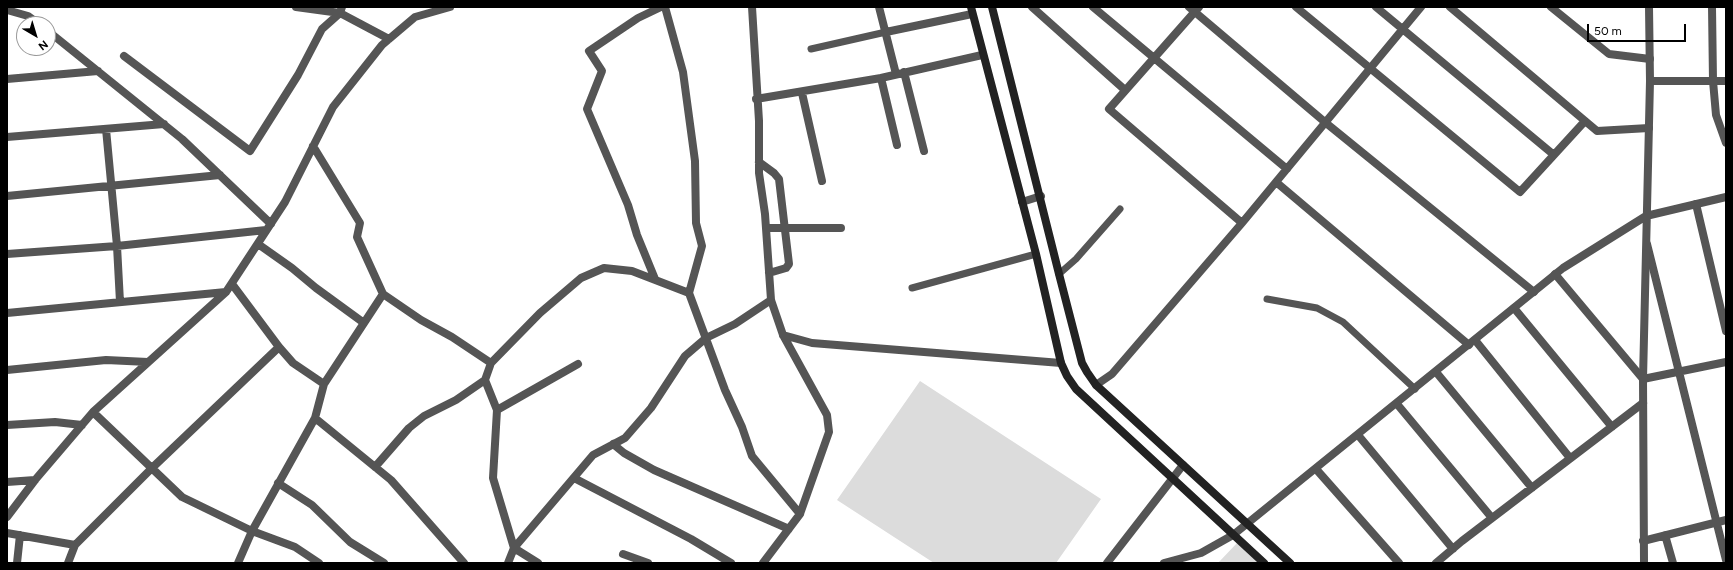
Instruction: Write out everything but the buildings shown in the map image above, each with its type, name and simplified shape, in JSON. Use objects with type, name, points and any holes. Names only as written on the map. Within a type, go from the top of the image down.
[{"type":"main road","points":[[992,7],[1082,363],[1096,385],[1290,563]]},
{"type":"main road","points":[[971,10],[1036,254],[1061,363],[1067,376],[1076,389],[1264,563]]},
{"type":"street","points":[[296,7],[341,10],[389,39]]},
{"type":"street","points":[[7,517],[35,480],[93,412],[226,292],[285,202],[333,107],[382,45],[415,17],[450,7]]},
{"type":"street","points":[[655,279],[637,235],[628,205],[587,109],[602,71],[589,51],[638,18],[661,7]]},
{"type":"street","points":[[665,7],[683,72],[695,161],[696,223],[702,246],[689,293],[725,390],[742,427],[752,456],[800,514]]},
{"type":"street","points":[[752,7],[756,99],[759,121],[759,162],[766,228],[771,300],[783,335],[827,415],[829,432],[800,514],[763,563]]},
{"type":"street","points":[[879,7],[924,151]]},
{"type":"street","points":[[1032,7],[1125,90]]},
{"type":"street","points":[[1093,7],[1287,169]]},
{"type":"street","points":[[1296,7],[1520,192],[1585,121]]},
{"type":"street","points":[[1376,7],[1554,156]]},
{"type":"street","points":[[1096,385],[1112,374],[1242,223],[1421,7]]},
{"type":"street","points":[[1450,7],[1597,131],[1649,128]]},
{"type":"street","points":[[1551,7],[1609,54],[1650,59]]},
{"type":"street","points":[[1644,563],[1643,379],[1645,236],[1650,81],[1649,7]]},
{"type":"street","points":[[1712,7],[1713,81],[1716,115],[1726,143]]},
{"type":"street","points":[[1242,223],[1109,109],[1154,58],[1194,9],[1326,123],[1534,292]]},
{"type":"street","points":[[7,10],[28,16]]},
{"type":"street","points":[[124,56],[250,151],[298,75],[322,29],[341,10]]},
{"type":"street","points":[[886,32],[971,10]]},
{"type":"street","points":[[56,37],[164,124],[220,174],[268,227]]},
{"type":"street","points":[[756,99],[802,93],[880,78],[982,55]]},
{"type":"street","points":[[7,79],[98,71]]},
{"type":"street","points":[[880,78],[897,146]]},
{"type":"street","points":[[1650,81],[1726,81]]},
{"type":"street","points":[[802,93],[822,181]]},
{"type":"street","points":[[7,137],[164,124]]},
{"type":"street","points":[[106,129],[117,246],[120,302]]},
{"type":"street","points":[[313,146],[360,223],[357,237],[383,294],[421,320],[452,337],[491,363]]},
{"type":"street","points":[[759,162],[774,173],[779,179],[789,264],[786,268],[769,273]]},
{"type":"street","points":[[7,196],[220,174]]},
{"type":"street","points":[[1276,182],[1472,342],[1570,458]]},
{"type":"street","points":[[1022,202],[1040,196]]},
{"type":"street","points":[[1167,563],[1201,553],[1233,535],[1556,274],[1646,216],[1726,197]]},
{"type":"street","points":[[1696,204],[1726,331]]},
{"type":"street","points":[[7,254],[117,246],[268,227]]},
{"type":"street","points":[[766,228],[841,228]]},
{"type":"street","points":[[1645,236],[1726,560]]},
{"type":"street","points":[[258,244],[364,323]]},
{"type":"street","points":[[375,467],[409,428],[424,416],[456,400],[485,380],[491,363],[540,313],[581,278],[604,268],[632,271],[689,293]]},
{"type":"street","points":[[1556,274],[1643,379]]},
{"type":"street","points":[[232,284],[279,347],[293,362],[324,384]]},
{"type":"street","points":[[7,312],[226,292]]},
{"type":"street","points":[[238,563],[252,531],[278,482],[315,418],[324,384],[383,294]]},
{"type":"street","points":[[508,563],[514,548],[593,455],[625,438],[651,408],[685,356],[706,338],[735,324],[771,300]]},
{"type":"street","points":[[1514,308],[1612,427]]},
{"type":"street","points":[[783,335],[812,343],[1061,363]]},
{"type":"street","points":[[68,563],[75,545],[152,468],[279,347]]},
{"type":"street","points":[[7,370],[106,360],[148,362]]},
{"type":"street","points":[[1643,379],[1726,362]]},
{"type":"street","points":[[497,410],[578,364]]},
{"type":"street","points":[[1436,372],[1532,488]]},
{"type":"street","points":[[485,380],[497,410],[493,478],[514,548],[538,563]]},
{"type":"street","points":[[1436,563],[1492,518],[1643,403]]},
{"type":"street","points":[[1397,404],[1492,518]]},
{"type":"street","points":[[93,412],[182,497],[252,531],[295,547],[319,563]]},
{"type":"street","points":[[315,418],[391,480],[464,563]]},
{"type":"street","points":[[7,425],[55,422],[82,425]]},
{"type":"street","points":[[1358,435],[1453,549]]},
{"type":"street","points":[[613,444],[624,453],[654,470],[789,529]]},
{"type":"street","points":[[1107,563],[1183,465]]},
{"type":"street","points":[[1316,469],[1399,563]]},
{"type":"street","points":[[574,478],[691,538],[731,563]]},
{"type":"street","points":[[7,482],[35,480]]},
{"type":"street","points":[[278,482],[312,505],[350,542],[384,563]]},
{"type":"street","points":[[1643,541],[1726,520]]},
{"type":"street","points":[[7,533],[75,545]]},
{"type":"street","points":[[17,563],[20,535]]},
{"type":"street","points":[[1665,535],[1673,563]]},
{"type":"street","points":[[623,554],[648,563]]},
{"type":"lane","points":[[811,50],[886,32]]},
{"type":"lane","points":[[1059,274],[1076,259],[1120,209]]},
{"type":"lane","points":[[912,288],[1036,254]]},
{"type":"lane","points":[[1266,299],[1316,308],[1343,322],[1415,389]]},
{"type":"shaded area","points":[[920,381],[1101,499],[1056,563],[934,563],[837,500]]},
{"type":"shaded area","points":[[1237,543],[1258,563],[1218,563]]}]
